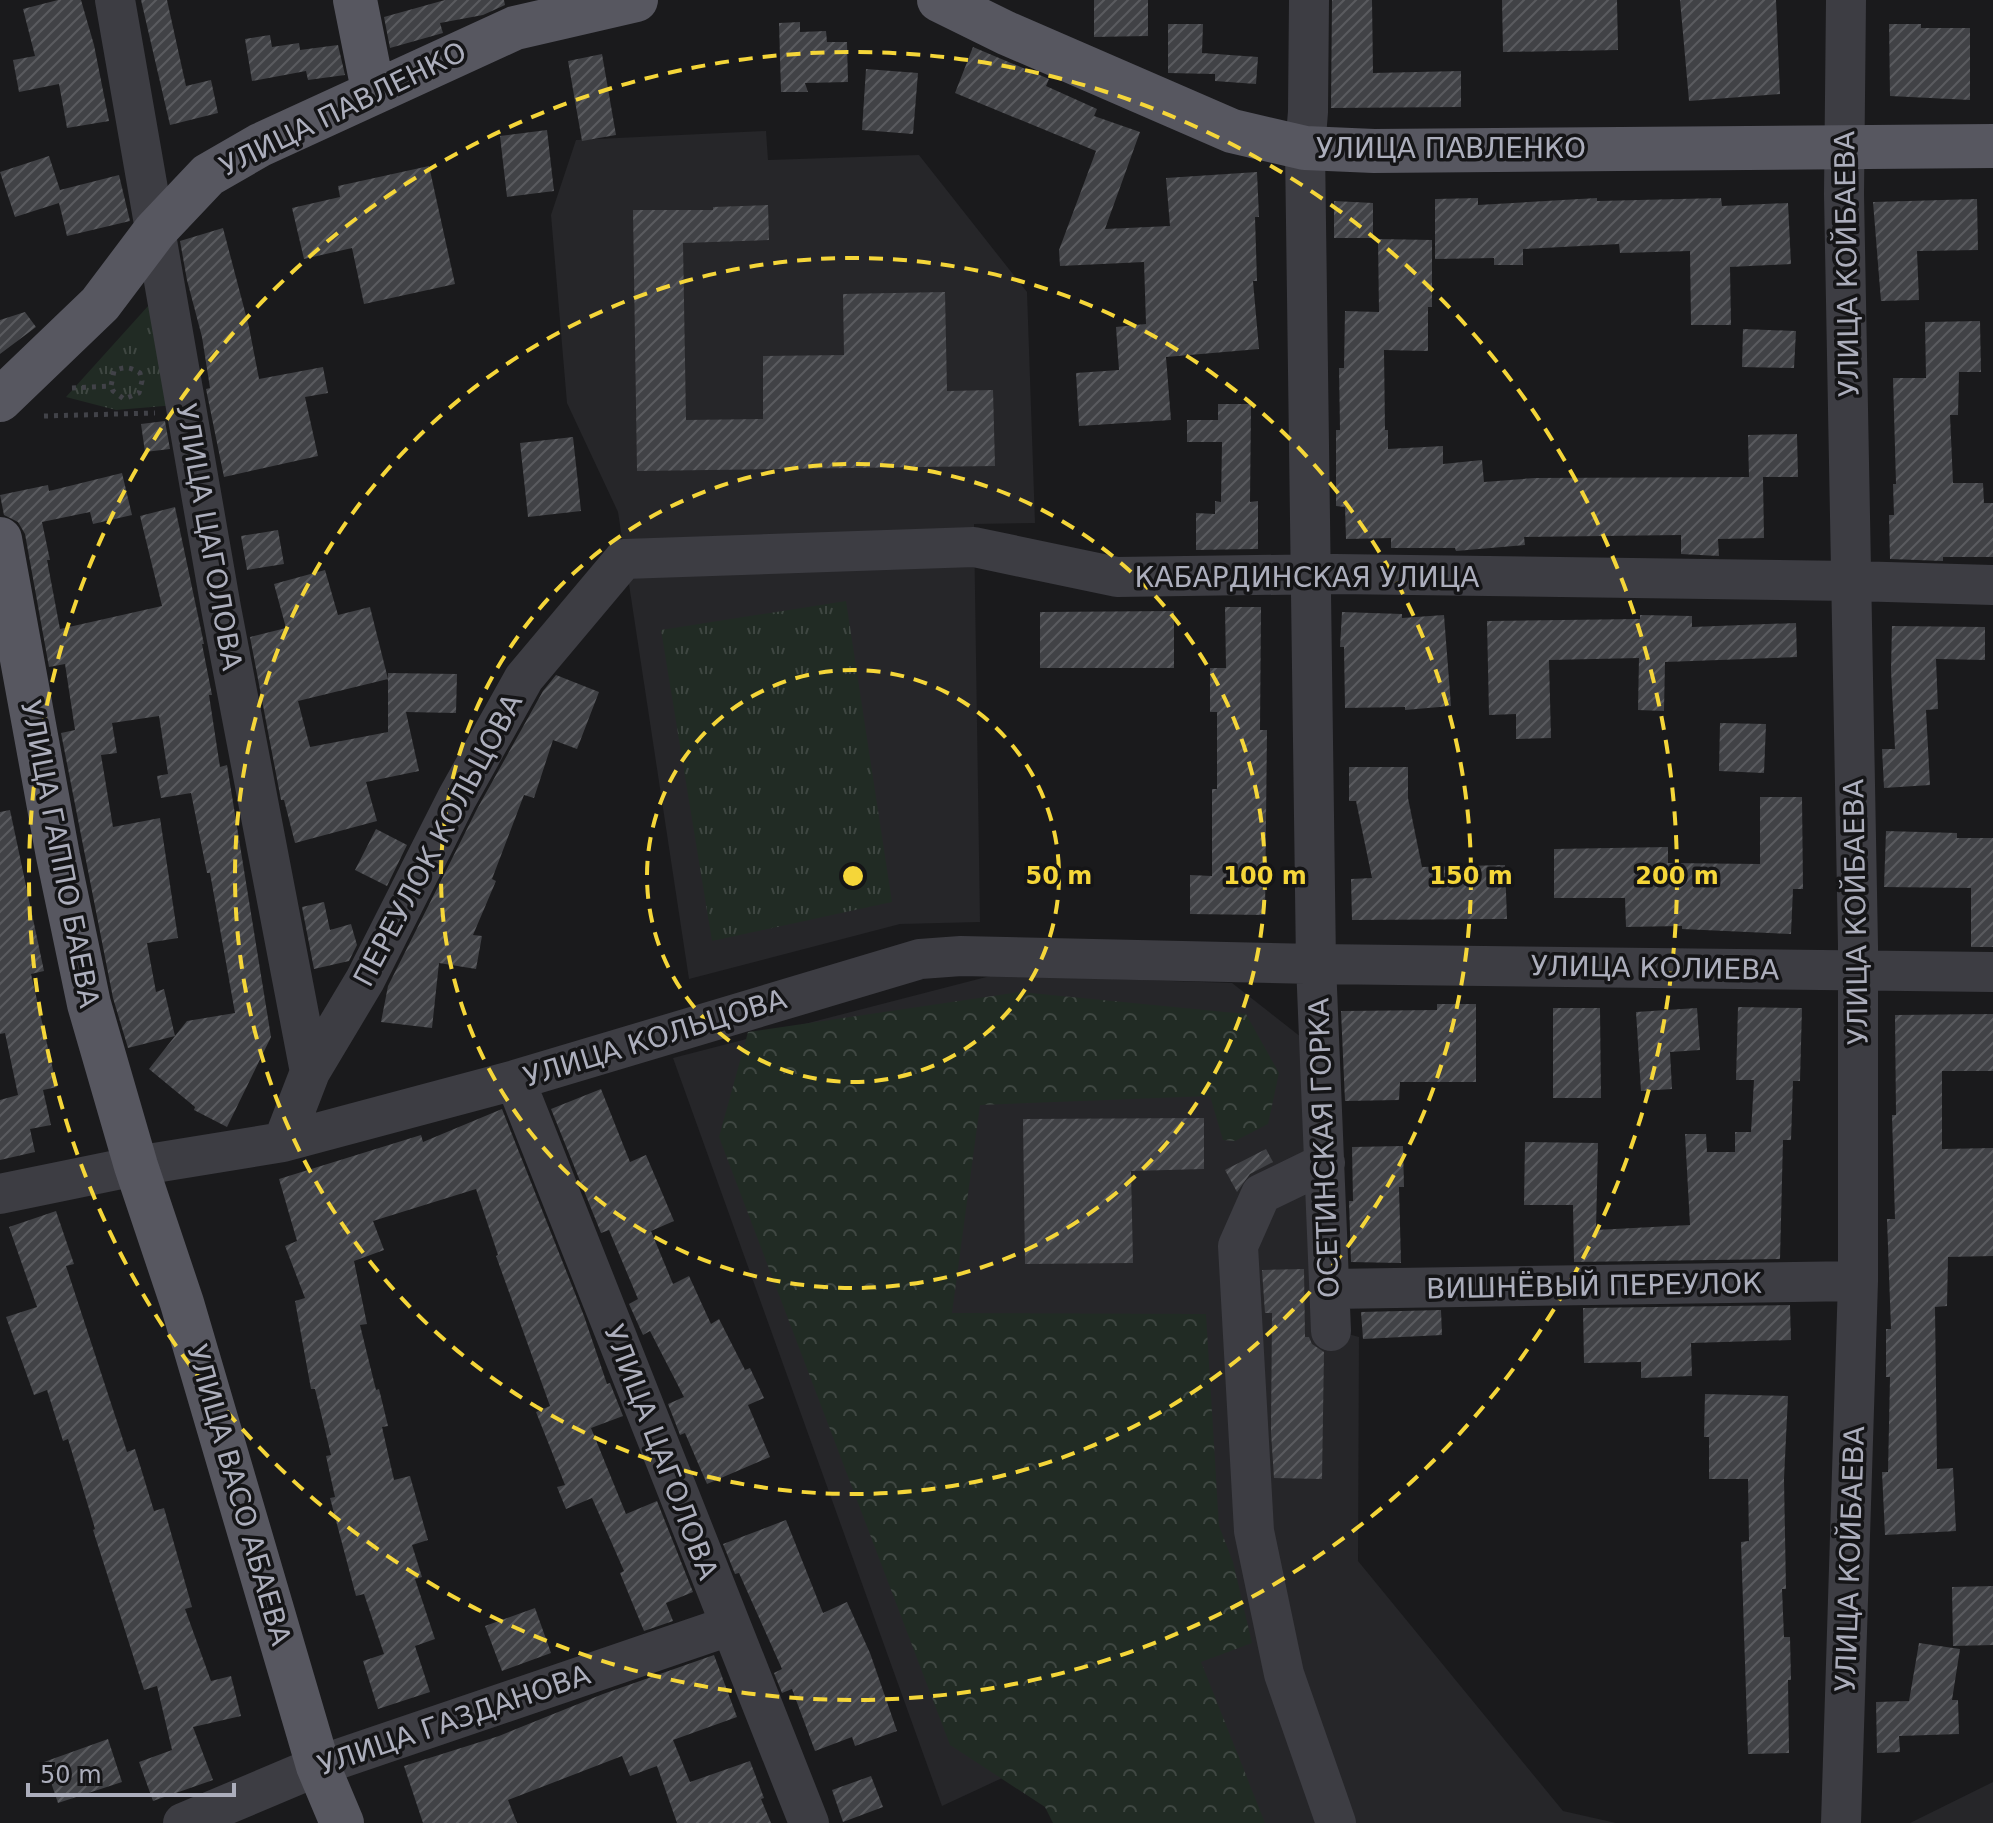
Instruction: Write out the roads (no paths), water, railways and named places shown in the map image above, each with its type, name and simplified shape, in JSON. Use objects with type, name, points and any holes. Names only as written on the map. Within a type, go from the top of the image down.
[{"type":"main road","points":[[355,0],[373,90]]},
{"type":"main road","name":"УЛИЦА ПАВЛЕНКО","points":[[0,400],[100,304],[155,231],[208,175],[260,145],[373,90],[515,28],[538,10],[636,0]]},
{"type":"main road","name":"УЛИЦА ПАВЛЕНКО","points":[[939,0],[1004,17],[1232,131],[1305,148],[1374,151],[1993,146]]},
{"type":"main road","name":"УЛИЦА ГАППО БАЕВА","points":[[0,539],[58,856],[89,1004],[136,1166]]},
{"type":"main road","name":"УЛИЦА ВАСО АБАЕВА","points":[[136,1166],[182,1303],[318,1766],[342,1823]]},
{"type":"street","name":"УЛИЦА ЦАГОЛОВА","points":[[115,0],[221,608],[310,1072]]},
{"type":"street","name":"ОСЕТИНСКАЯ ГОРКА","points":[[1309,0],[1305,148],[1316,964],[1331,1331]]},
{"type":"street","name":"УЛИЦА КОЙБАЕВА","points":[[1841,1823],[1858,1281],[1858,972],[1844,194],[1846,0]]},
{"type":"street","name":"КАБАРДИНСКАЯ УЛИЦА","points":[[624,559],[974,547],[1117,577],[1312,574],[1993,585]]},
{"type":"street","name":"ПЕРЕУЛОК КОЛЬЦОВА","points":[[283,1142],[310,1072],[365,980],[457,798],[524,678],[624,559]]},
{"type":"street","name":"УЛИЦА КОЛЬЦОВА","points":[[0,1194],[136,1166],[283,1142],[515,1080],[920,959],[977,957],[1316,964]]},
{"type":"street","name":"УЛИЦА КОЛИЕВА","points":[[1316,964],[1993,972]]},
{"type":"street","name":"УЛИЦА ЦАГОЛОВА","points":[[515,1080],[809,1823]]},
{"type":"street","points":[[1325,1163],[1261,1194],[1238,1246],[1254,1531],[1284,1674],[1336,1823]]},
{"type":"street","name":"ВИШНЁВЫЙ ПЕРЕУЛОК","points":[[1330,1289],[1858,1281]]},
{"type":"street","name":"УЛИЦА ГАЗДАНОВА","points":[[183,1823],[318,1766],[729,1626]]}]
